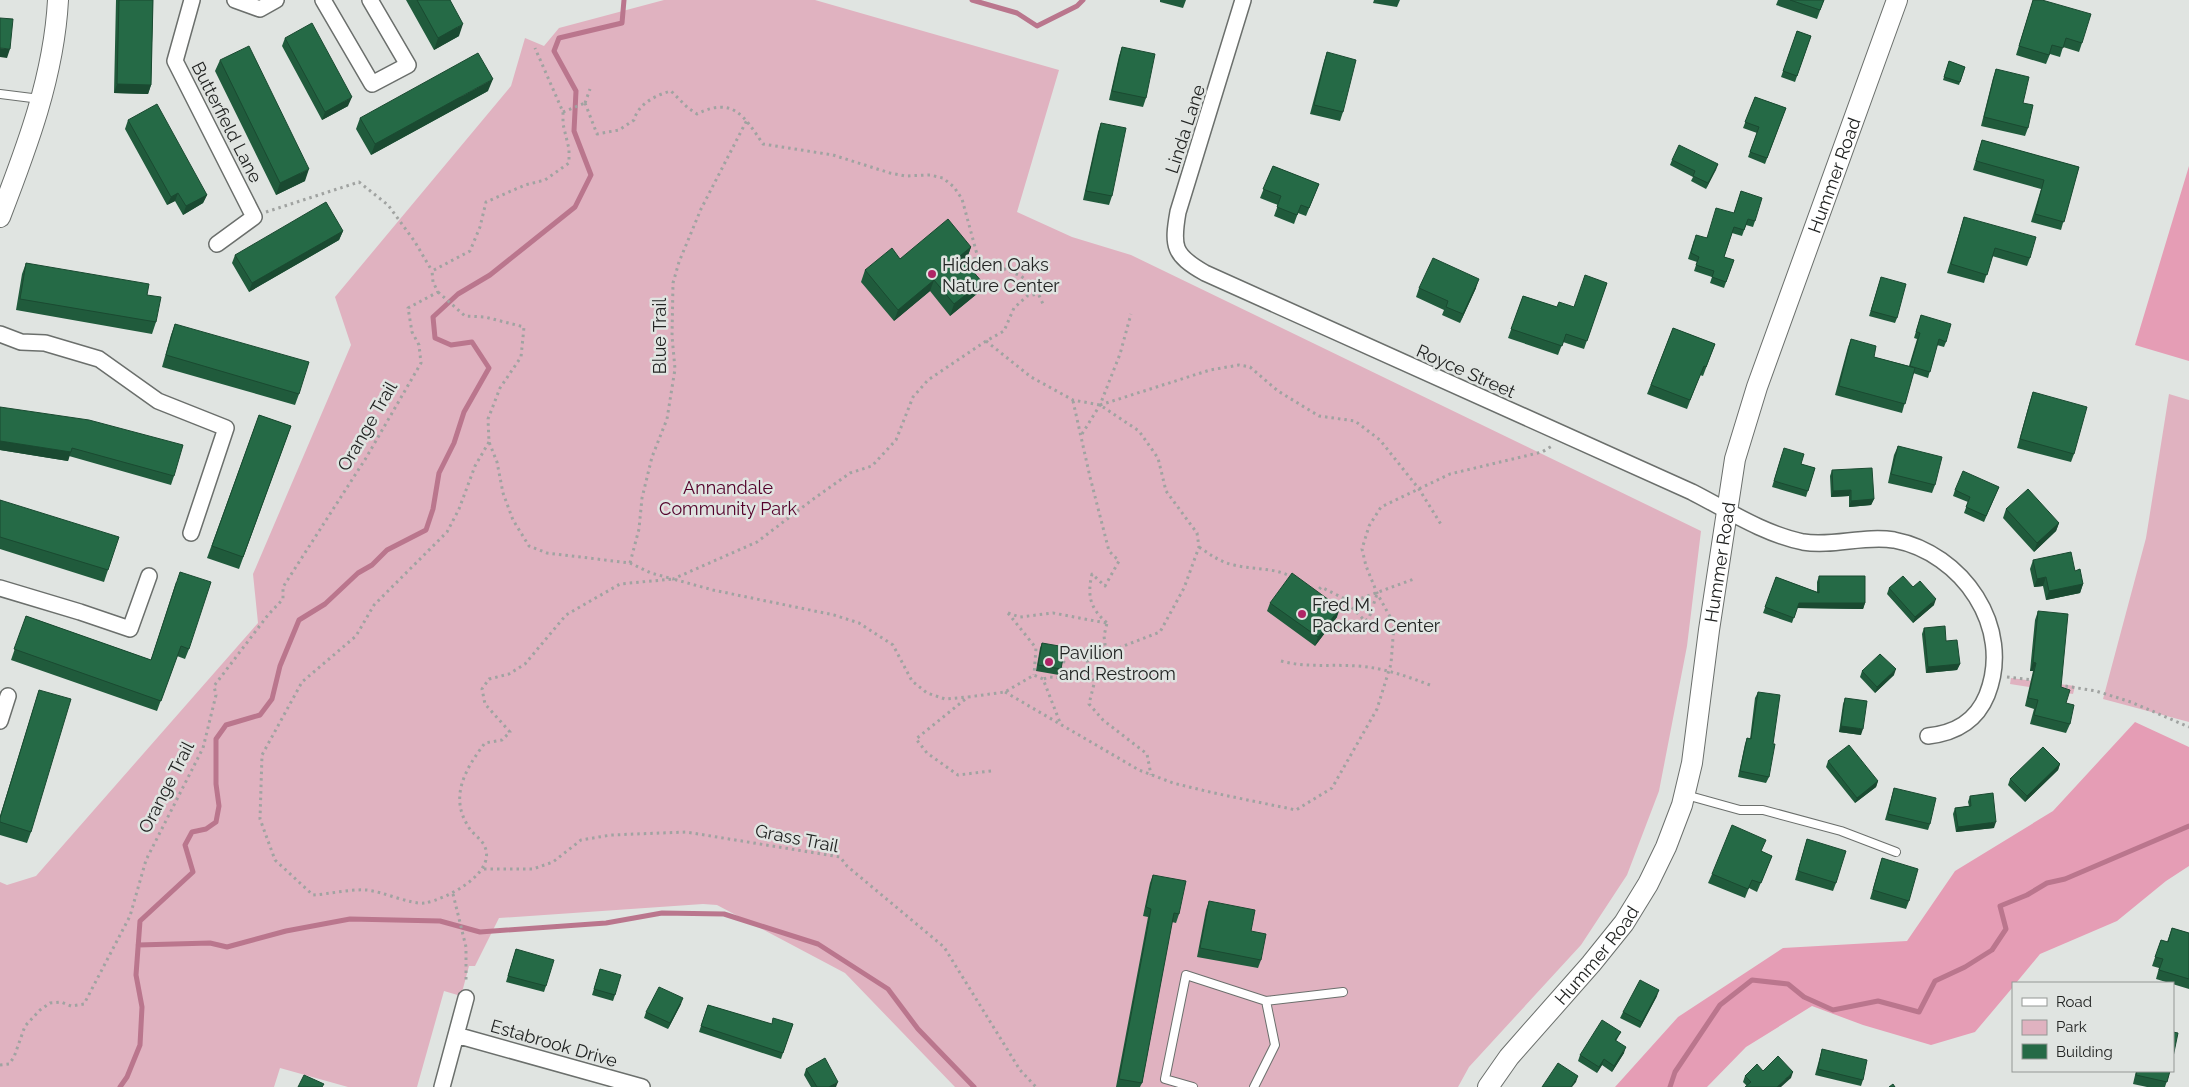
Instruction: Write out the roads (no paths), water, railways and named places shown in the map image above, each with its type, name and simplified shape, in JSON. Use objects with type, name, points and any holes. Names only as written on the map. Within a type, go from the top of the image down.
[{"type":"main road","points":[[2,206],[25,153],[42,99],[52,52],[58,0]]},
{"type":"main road","name":"Hummer Road","points":[[1488,1087],[1508,1057],[1591,964],[1624,922],[1648,884],[1666,847],[1684,794],[1693,754],[1726,510],[1736,459],[1750,409],[1897,0]]},
{"type":"street","name":"Butterfield Lane","points":[[192,0],[175,61],[254,217],[217,244]]},
{"type":"street","points":[[236,0],[260,9],[276,0]]},
{"type":"street","points":[[323,0],[372,84],[408,65],[370,0]]},
{"type":"street","name":"Linda Lane","points":[[1191,265],[1176,247],[1174,236],[1178,212],[1244,0]]},
{"type":"street","name":"Royce Street","points":[[1191,265],[1568,438],[1692,492],[1768,531],[1802,542],[1892,540],[1915,545],[1936,556],[1958,572],[1975,594],[1984,611],[1990,630],[1993,655],[1992,675],[1987,694],[1980,708],[1970,720],[1958,728],[1944,734],[1928,736]]},
{"type":"street","points":[[0,334],[20,342],[45,343],[99,359],[158,401],[226,428],[191,533]]},
{"type":"street","points":[[0,588],[130,629],[149,576]]},
{"type":"street","points":[[0,721],[8,696]]},
{"type":"street","points":[[442,1087],[466,998]]},
{"type":"street","name":"Estabrook Drive","points":[[456,1035],[642,1087]]},
{"type":"lane","points":[[0,94],[42,99]]},
{"type":"lane","points":[[1684,794],[1740,810],[1763,810],[1841,831],[1896,852]]},
{"type":"lane","points":[[1194,1087],[1165,1079],[1186,976],[1266,1001],[1342,992]]},
{"type":"lane","points":[[1254,1087],[1275,1045],[1266,1001]]},
{"type":"waterway","points":[[120,1087],[127,1077],[140,1045],[142,1007],[136,975],[140,921],[193,872],[185,845],[192,832],[206,829],[216,822],[219,806],[216,784],[216,739],[226,725],[260,715],[272,699],[280,666],[299,620],[325,604],[358,573],[372,565],[387,550],[426,530],[433,509],[439,473],[454,443],[464,412],[489,368],[472,342],[451,345],[435,338],[433,317],[458,294],[490,275],[575,207],[591,175],[574,131],[576,91],[554,51],[559,38],[622,23],[624,0]]},
{"type":"waterway","points":[[972,0],[1017,13],[1037,26],[1077,6],[1083,0]]},
{"type":"waterway","points":[[1670,1087],[1675,1072],[1720,1005],[1752,980],[1788,984],[1804,997],[1833,1010],[1878,1001],[1919,1012],[1935,981],[1965,967],[1992,950],[2006,929],[2000,906],[2027,895],[2047,883],[2065,879],[2189,826]]},
{"type":"waterway","points":[[138,945],[210,943],[227,947],[286,931],[350,919],[440,921],[480,932],[606,923],[662,913],[724,914],[818,944],[888,989],[918,1029],[974,1087]]},
{"type":"place","name":"Hidden Oaks Nature Center","points":[[932,274]]},
{"type":"place","name":"Fred M. Packard Center","points":[[1302,614]]},
{"type":"place","name":"Pavilion and Restroom","points":[[1049,662]]},
{"type":"park label","name":"Annandale Community Park","points":[[728,497]]}]
